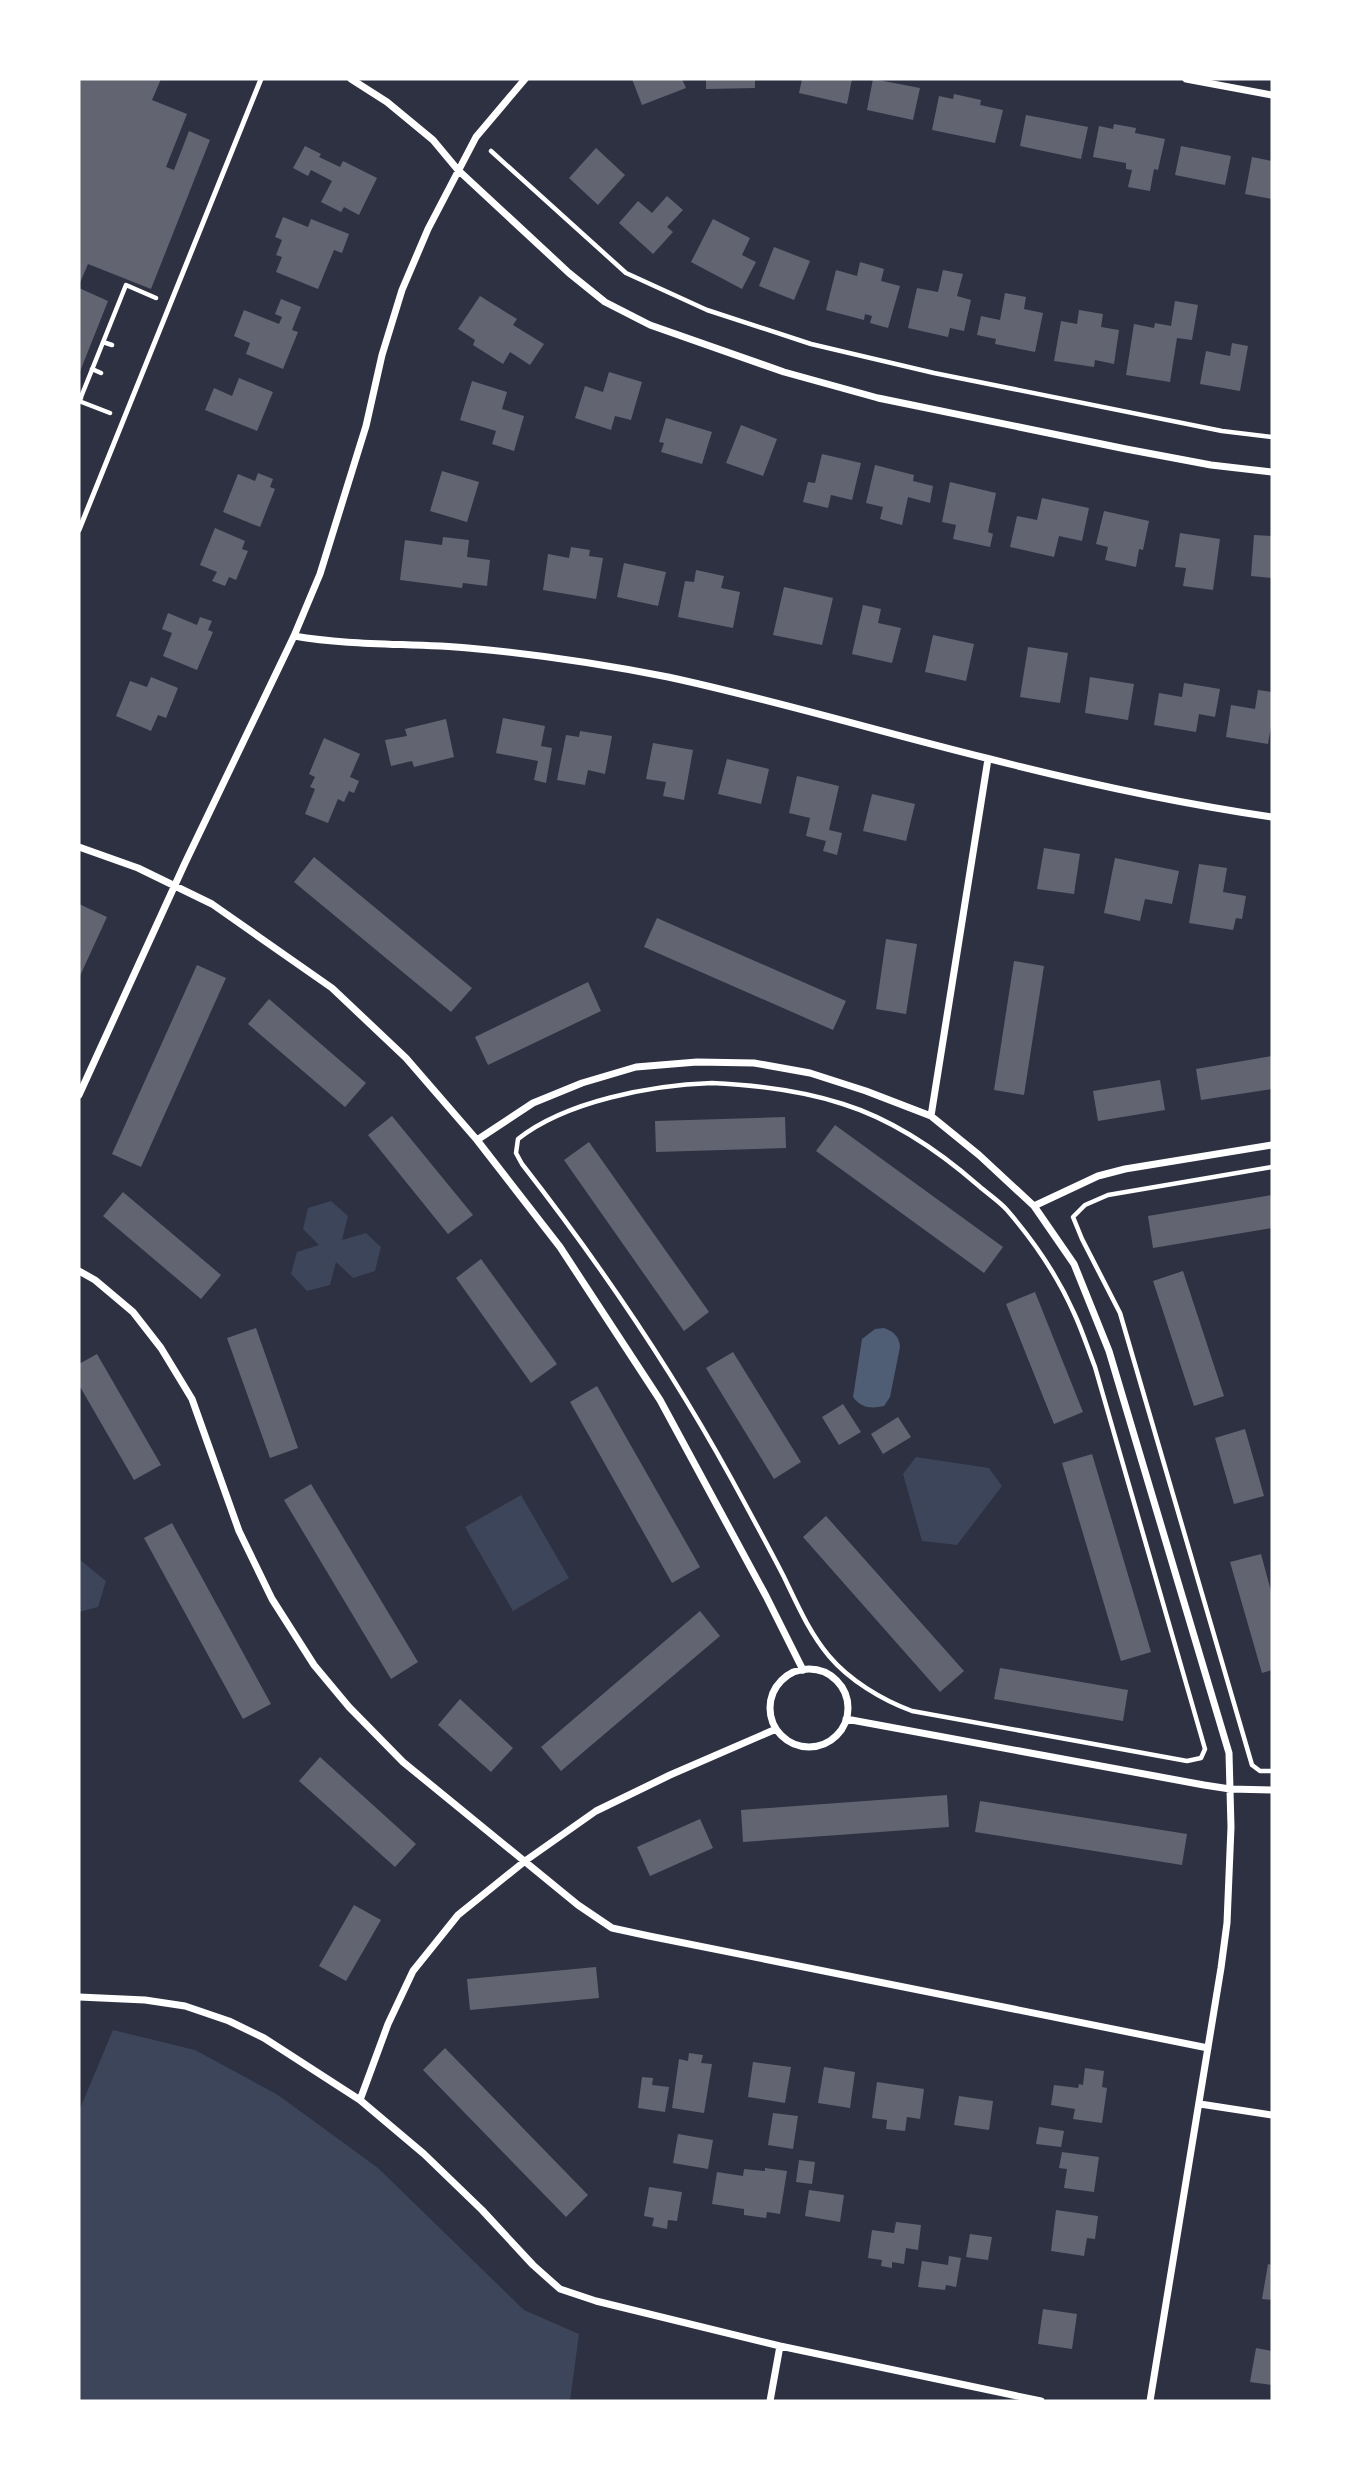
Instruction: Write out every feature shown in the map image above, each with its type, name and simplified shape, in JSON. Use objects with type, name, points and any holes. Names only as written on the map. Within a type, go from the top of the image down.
[{"type":"street","points":[[351,79],[387,102],[433,140],[458,170],[569,273],[605,302],[650,325],[785,372],[878,398],[1211,465],[1272,472]]},
{"type":"street","points":[[79,1095],[294,636],[320,574],[366,426],[382,355],[402,290],[428,229],[476,137],[525,79]]},
{"type":"street","points":[[1186,79],[1272,95]]},
{"type":"street","points":[[294,636],[330,642],[467,648],[591,663],[794,708],[988,759],[1150,795],[1272,817]]},
{"type":"street","points":[[931,1116],[988,759]]},
{"type":"street","points":[[79,847],[138,868],[212,904],[332,988],[406,1058],[477,1140],[560,1247],[660,1400],[803,1670]]},
{"type":"street","points":[[477,1140],[533,1103],[582,1083],[636,1067],[697,1062],[754,1063],[810,1073],[931,1116],[979,1155],[1034,1206],[1074,1264],[1109,1351],[1229,1753],[1231,1827],[1227,1923],[1200,2104],[1150,2401]]},
{"type":"street","points":[[1034,1206],[1098,1176],[1125,1169],[1272,1145]]},
{"type":"street","points":[[79,1271],[95,1280],[134,1312],[180,1378],[192,1399],[244,1542],[272,1599],[314,1665],[349,1707],[403,1762],[578,1905],[612,1928],[1208,2048]]},
{"type":"street","points":[[803,1670],[819,1670],[839,1683],[848,1707],[846,1719],[834,1738],[816,1746],[792,1743],[776,1729],[771,1717],[772,1696],[786,1676],[803,1670]]},
{"type":"street","points":[[846,1719],[1230,1789],[1272,1790]]},
{"type":"street","points":[[360,2100],[388,2024],[412,1971],[458,1915],[525,1861],[596,1811],[776,1729]]},
{"type":"street","points":[[79,1997],[145,2000],[185,2006],[229,2021],[264,2038],[360,2100],[424,2154],[560,2289],[596,2301],[780,2346],[1041,2401]]},
{"type":"street","points":[[1200,2104],[1272,2115]]},
{"type":"street","points":[[770,2401],[780,2346]]},
{"type":"lane","points":[[79,530],[261,79]]},
{"type":"path","points":[[491,151],[626,273],[707,310],[811,344],[934,373],[1222,431],[1272,437]]},
{"type":"path","points":[[109,413],[79,401],[80,397],[126,285],[155,298]]},
{"type":"path","points":[[103,342],[112,345]]},
{"type":"path","points":[[92,369],[101,373]]},
{"type":"path","points":[[675,1084],[751,1085],[796,1092],[877,1116],[919,1140],[1006,1209],[1046,1264],[1074,1312],[1095,1367],[1205,1749],[1201,1758],[1187,1761],[912,1711],[898,1706],[845,1674],[827,1654],[803,1616],[731,1478],[674,1378],[626,1304],[522,1164],[516,1153],[518,1139],[529,1130],[565,1113],[621,1095],[675,1084]]},
{"type":"path","points":[[1272,1167],[1108,1195],[1085,1205],[1073,1217],[1120,1313],[1252,1765],[1260,1771],[1272,1771]]},
{"type":"shaded area","points":[[331,1201],[348,1216],[342,1240],[366,1233],[381,1247],[375,1271],[353,1278],[336,1262],[330,1285],[307,1291],[291,1274],[297,1252],[319,1245],[303,1229],[308,1208]]},
{"type":"shaded area","points":[[884,1328],[895,1335],[900,1347],[890,1397],[884,1406],[867,1407],[853,1397],[862,1339],[875,1329]]},
{"type":"shaded area","points":[[916,1457],[989,1468],[1002,1486],[957,1545],[922,1541],[903,1474]]},
{"type":"shaded area","points":[[521,1495],[569,1578],[513,1611],[465,1527]]},
{"type":"shaded area","points":[[79,1559],[106,1581],[98,1607],[79,1612]]},
{"type":"shaded area","points":[[113,2030],[195,2050],[278,2095],[378,2168],[524,2310],[579,2334],[570,2401],[79,2401],[79,2111]]},
{"type":"building","points":[[79,79],[161,79],[152,100],[187,114],[166,167],[174,170],[189,131],[210,140],[151,289],[88,264],[79,285]]},
{"type":"building","points":[[632,79],[682,79],[686,88],[642,105]]},
{"type":"building","points":[[706,79],[755,79],[755,88],[706,89]]},
{"type":"building","points":[[802,79],[852,79],[847,104],[799,93]]},
{"type":"building","points":[[873,79],[920,88],[913,120],[867,110]]},
{"type":"building","points":[[954,94],[981,100],[980,105],[1003,110],[995,143],[932,130],[939,96],[953,99]]},
{"type":"building","points":[[1026,115],[1088,127],[1081,159],[1020,146]]},
{"type":"building","points":[[1114,124],[1136,128],[1135,133],[1165,139],[1158,170],[1154,169],[1150,191],[1128,187],[1132,170],[1126,169],[1126,163],[1093,157],[1099,126],[1113,129]]},
{"type":"building","points":[[305,146],[321,154],[319,157],[340,167],[343,161],[377,178],[359,215],[344,207],[341,212],[321,202],[332,181],[311,170],[308,176],[293,168]]},
{"type":"building","points":[[1181,146],[1231,156],[1225,185],[1175,175]]},
{"type":"building","points":[[596,148],[625,175],[598,205],[569,178]]},
{"type":"building","points":[[1252,157],[1272,161],[1272,199],[1245,194]]},
{"type":"building","points":[[667,196],[683,210],[667,227],[673,232],[653,254],[619,223],[638,201],[652,213]]},
{"type":"building","points":[[283,217],[308,227],[311,219],[349,234],[342,253],[334,250],[318,289],[276,272],[282,257],[276,255],[282,240],[275,237]]},
{"type":"building","points":[[713,219],[750,238],[742,255],[756,262],[742,289],[691,262]]},
{"type":"building","points":[[774,247],[810,261],[794,300],[759,286]]},
{"type":"building","points":[[860,262],[884,269],[881,281],[900,286],[888,328],[870,323],[872,316],[865,314],[864,320],[826,310],[836,270],[857,276]]},
{"type":"building","points":[[943,270],[963,274],[957,296],[971,300],[964,331],[950,328],[948,337],[908,328],[917,288],[938,292]]},
{"type":"building","points":[[79,288],[108,301],[79,374]]},
{"type":"building","points":[[1005,293],[1026,297],[1024,309],[1043,313],[1035,352],[995,344],[996,339],[977,335],[981,316],[1000,320]]},
{"type":"building","points":[[480,296],[517,319],[513,325],[544,344],[530,365],[510,352],[503,364],[473,345],[475,340],[458,329]]},
{"type":"building","points":[[281,299],[301,307],[292,330],[298,332],[283,369],[246,354],[250,343],[234,336],[244,310],[279,324],[282,317],[275,314]]},
{"type":"building","points":[[1175,301],[1198,305],[1192,340],[1177,338],[1170,382],[1126,375],[1134,324],[1154,328],[1155,323],[1171,326]]},
{"type":"building","points":[[1079,310],[1103,314],[1101,327],[1119,330],[1114,364],[1095,360],[1094,367],[1054,361],[1061,321],[1077,324]]},
{"type":"building","points":[[1232,343],[1248,346],[1240,391],[1200,384],[1206,351],[1230,356]]},
{"type":"building","points":[[609,372],[642,382],[631,420],[615,416],[611,430],[575,418],[585,386],[603,392]]},
{"type":"building","points":[[239,378],[273,392],[257,431],[205,410],[214,388],[232,396]]},
{"type":"building","points":[[472,381],[507,392],[502,409],[524,416],[514,451],[492,444],[496,431],[460,420]]},
{"type":"building","points":[[666,418],[712,432],[702,464],[661,452],[664,443],[659,442]]},
{"type":"building","points":[[741,425],[777,439],[763,476],[726,463]]},
{"type":"building","points":[[822,454],[861,463],[852,500],[831,495],[828,508],[803,502],[808,482],[815,483]]},
{"type":"building","points":[[875,465],[914,475],[913,481],[933,486],[930,503],[908,497],[902,525],[880,519],[883,507],[866,503]]},
{"type":"building","points":[[442,471],[479,482],[467,522],[430,511]]},
{"type":"building","points":[[258,473],[273,479],[270,487],[275,489],[260,527],[223,512],[238,474],[255,481]]},
{"type":"building","points":[[950,482],[996,493],[988,532],[993,534],[990,547],[953,539],[956,525],[942,522]]},
{"type":"building","points":[[1042,498],[1089,508],[1082,541],[1059,536],[1054,557],[1010,547],[1017,516],[1037,520]]},
{"type":"building","points":[[1104,511],[1149,521],[1143,550],[1139,549],[1136,567],[1105,560],[1108,547],[1096,544]]},
{"type":"building","points":[[215,528],[245,541],[242,549],[248,551],[236,580],[229,577],[225,586],[212,581],[217,572],[200,565]]},
{"type":"building","points":[[1180,533],[1220,539],[1213,590],[1183,586],[1186,568],[1175,567]]},
{"type":"building","points":[[1254,535],[1272,536],[1272,578],[1251,576]]},
{"type":"building","points":[[443,537],[469,540],[467,557],[490,560],[487,586],[463,583],[462,588],[400,580],[405,540],[442,545]]},
{"type":"building","points":[[571,547],[590,550],[589,556],[603,558],[596,599],[543,590],[548,554],[569,558]]},
{"type":"building","points":[[624,563],[666,572],[658,606],[617,597]]},
{"type":"building","points":[[696,570],[724,576],[721,588],[740,592],[733,628],[678,617],[685,581],[694,582]]},
{"type":"building","points":[[784,587],[833,598],[822,645],[773,635]]},
{"type":"building","points":[[863,605],[881,609],[878,623],[901,628],[892,663],[852,654]]},
{"type":"building","points":[[168,613],[197,625],[200,617],[212,621],[208,630],[213,632],[197,670],[163,656],[172,633],[162,629]]},
{"type":"building","points":[[933,635],[974,644],[966,681],[925,672]]},
{"type":"building","points":[[1028,647],[1068,653],[1060,703],[1020,697]]},
{"type":"building","points":[[151,677],[178,688],[166,718],[158,715],[151,731],[116,716],[130,681],[147,687]]},
{"type":"building","points":[[1090,677],[1134,684],[1128,720],[1085,713]]},
{"type":"building","points":[[1184,683],[1220,689],[1215,717],[1199,714],[1196,732],[1154,725],[1159,693],[1182,697]]},
{"type":"building","points":[[1258,690],[1272,692],[1272,720],[1268,744],[1226,737],[1231,705],[1255,709]]},
{"type":"building","points":[[503,718],[545,726],[541,746],[552,748],[546,783],[534,780],[538,761],[496,753]]},
{"type":"building","points":[[446,719],[454,757],[414,767],[412,761],[391,766],[385,740],[407,736],[405,729]]},
{"type":"building","points":[[580,731],[612,736],[605,774],[588,770],[585,785],[557,780],[566,735],[579,737]]},
{"type":"building","points":[[324,738],[360,754],[350,777],[359,781],[354,793],[349,791],[344,802],[338,799],[328,823],[305,814],[315,789],[310,787],[315,777],[309,774]]},
{"type":"building","points":[[653,743],[693,750],[684,800],[663,796],[666,782],[646,779]]},
{"type":"building","points":[[727,759],[769,769],[761,804],[718,794]]},
{"type":"building","points":[[797,776],[839,786],[829,830],[842,833],[837,855],[823,851],[826,841],[806,836],[810,818],[789,813]]},
{"type":"building","points":[[872,794],[915,804],[906,841],[863,831]]},
{"type":"building","points":[[1044,848],[1080,854],[1074,894],[1037,889]]},
{"type":"building","points":[[314,857],[472,988],[451,1012],[294,882]]},
{"type":"building","points":[[1115,858],[1179,871],[1172,904],[1145,899],[1140,921],[1104,913]]},
{"type":"building","points":[[1199,864],[1227,868],[1223,892],[1246,896],[1242,919],[1236,918],[1233,930],[1189,923]]},
{"type":"building","points":[[79,904],[107,917],[79,978]]},
{"type":"building","points":[[657,918],[846,1001],[833,1030],[644,947]]},
{"type":"building","points":[[886,939],[917,944],[906,1014],[876,1009]]},
{"type":"building","points":[[1014,961],[1044,966],[1024,1095],[994,1090]]},
{"type":"building","points":[[197,965],[226,978],[141,1167],[112,1154]]},
{"type":"building","points":[[588,982],[601,1011],[488,1065],[475,1037]]},
{"type":"building","points":[[269,999],[366,1083],[345,1107],[248,1024]]},
{"type":"building","points":[[1272,1056],[1272,1089],[1201,1100],[1196,1069]]},
{"type":"building","points":[[1160,1080],[1165,1110],[1098,1121],[1093,1091]]},
{"type":"building","points":[[392,1116],[473,1215],[448,1234],[368,1135]]},
{"type":"building","points":[[785,1117],[786,1148],[656,1152],[655,1121]]},
{"type":"building","points":[[835,1125],[1003,1247],[984,1273],[816,1151]]},
{"type":"building","points":[[589,1142],[709,1312],[684,1331],[564,1160]]},
{"type":"building","points":[[123,1192],[221,1275],[201,1299],[103,1216]]},
{"type":"building","points":[[1272,1195],[1272,1228],[1153,1248],[1148,1216]]},
{"type":"building","points":[[481,1259],[557,1364],[531,1383],[456,1278]]},
{"type":"building","points":[[1183,1271],[1224,1396],[1194,1406],[1153,1281]]},
{"type":"building","points":[[1035,1292],[1083,1412],[1054,1424],[1006,1304]]},
{"type":"building","points":[[256,1328],[298,1448],[270,1458],[227,1338]]},
{"type":"building","points":[[733,1352],[801,1462],[774,1479],[706,1368]]},
{"type":"building","points":[[97,1354],[161,1465],[134,1480],[79,1385],[79,1364]]},
{"type":"building","points":[[597,1386],[700,1567],[672,1583],[570,1402]]},
{"type":"building","points":[[843,1404],[861,1432],[839,1445],[822,1417]]},
{"type":"building","points":[[898,1417],[911,1437],[883,1454],[871,1434]]},
{"type":"building","points":[[1245,1429],[1264,1496],[1234,1504],[1215,1438]]},
{"type":"building","points":[[1092,1454],[1151,1652],[1121,1661],[1062,1463]]},
{"type":"building","points":[[311,1484],[418,1662],[391,1679],[284,1500]]},
{"type":"building","points":[[826,1516],[964,1671],[940,1692],[803,1537]]},
{"type":"building","points":[[172,1523],[271,1704],[243,1719],[144,1538]]},
{"type":"building","points":[[1261,1554],[1272,1595],[1272,1670],[1262,1673],[1230,1562]]},
{"type":"building","points":[[700,1611],[720,1636],[561,1771],[541,1747]]},
{"type":"building","points":[[1000,1668],[1128,1690],[1123,1721],[994,1699]]},
{"type":"building","points":[[460,1699],[513,1748],[491,1772],[438,1725]]},
{"type":"building","points":[[320,1757],[416,1844],[395,1867],[299,1781]]},
{"type":"building","points":[[947,1795],[949,1827],[743,1842],[741,1810]]},
{"type":"building","points":[[980,1801],[1187,1834],[1182,1865],[975,1832]]},
{"type":"building","points":[[700,1819],[713,1848],[650,1876],[637,1847]]},
{"type":"building","points":[[354,1905],[381,1920],[346,1981],[319,1966]]},
{"type":"building","points":[[596,1967],[599,1998],[470,2010],[467,1979]]},
{"type":"building","points":[[445,2048],[588,2195],[566,2217],[423,2070]]},
{"type":"building","points":[[689,2053],[703,2055],[701,2063],[712,2064],[704,2113],[672,2108],[679,2059],[688,2061]]},
{"type":"building","points":[[753,2062],[791,2067],[785,2103],[748,2097]]},
{"type":"building","points":[[824,2067],[855,2072],[850,2108],[818,2103]]},
{"type":"building","points":[[1085,2068],[1104,2071],[1102,2087],[1107,2088],[1102,2123],[1073,2119],[1075,2109],[1051,2105],[1054,2085],[1078,2088],[1079,2084],[1083,2085]]},
{"type":"building","points":[[642,2077],[653,2078],[652,2085],[669,2087],[665,2112],[638,2108]]},
{"type":"building","points":[[877,2082],[924,2089],[920,2119],[907,2117],[905,2131],[886,2129],[887,2120],[872,2118]]},
{"type":"building","points":[[959,2096],[993,2101],[989,2130],[954,2125]]},
{"type":"building","points":[[773,2113],[798,2116],[793,2149],[768,2145]]},
{"type":"building","points":[[1039,2127],[1064,2131],[1061,2147],[1036,2144]]},
{"type":"building","points":[[678,2134],[713,2140],[708,2169],[673,2163]]},
{"type":"building","points":[[1062,2152],[1099,2157],[1094,2192],[1064,2188],[1067,2169],[1059,2168]]},
{"type":"building","points":[[799,2160],[815,2162],[812,2184],[796,2182]]},
{"type":"building","points":[[765,2168],[787,2171],[780,2214],[767,2212],[766,2218],[744,2215],[744,2209],[712,2204],[717,2172],[743,2176],[744,2169],[765,2171]]},
{"type":"building","points":[[649,2187],[682,2192],[677,2221],[668,2220],[667,2229],[652,2226],[654,2218],[644,2216]]},
{"type":"building","points":[[809,2190],[844,2195],[840,2222],[805,2216]]},
{"type":"building","points":[[1056,2210],[1098,2216],[1095,2239],[1087,2238],[1084,2256],[1051,2251]]},
{"type":"building","points":[[896,2222],[921,2225],[918,2250],[906,2248],[904,2264],[892,2262],[892,2268],[881,2266],[882,2260],[868,2258],[872,2230],[894,2233]]},
{"type":"building","points":[[970,2234],[992,2237],[988,2260],[966,2257]]},
{"type":"building","points":[[949,2256],[961,2258],[956,2287],[946,2285],[945,2290],[918,2287],[922,2261],[948,2265]]},
{"type":"building","points":[[1268,2264],[1272,2265],[1272,2300],[1262,2299]]},
{"type":"building","points":[[1043,2309],[1077,2314],[1072,2349],[1038,2344]]},
{"type":"building","points":[[1256,2348],[1272,2351],[1272,2385],[1250,2382]]}]
